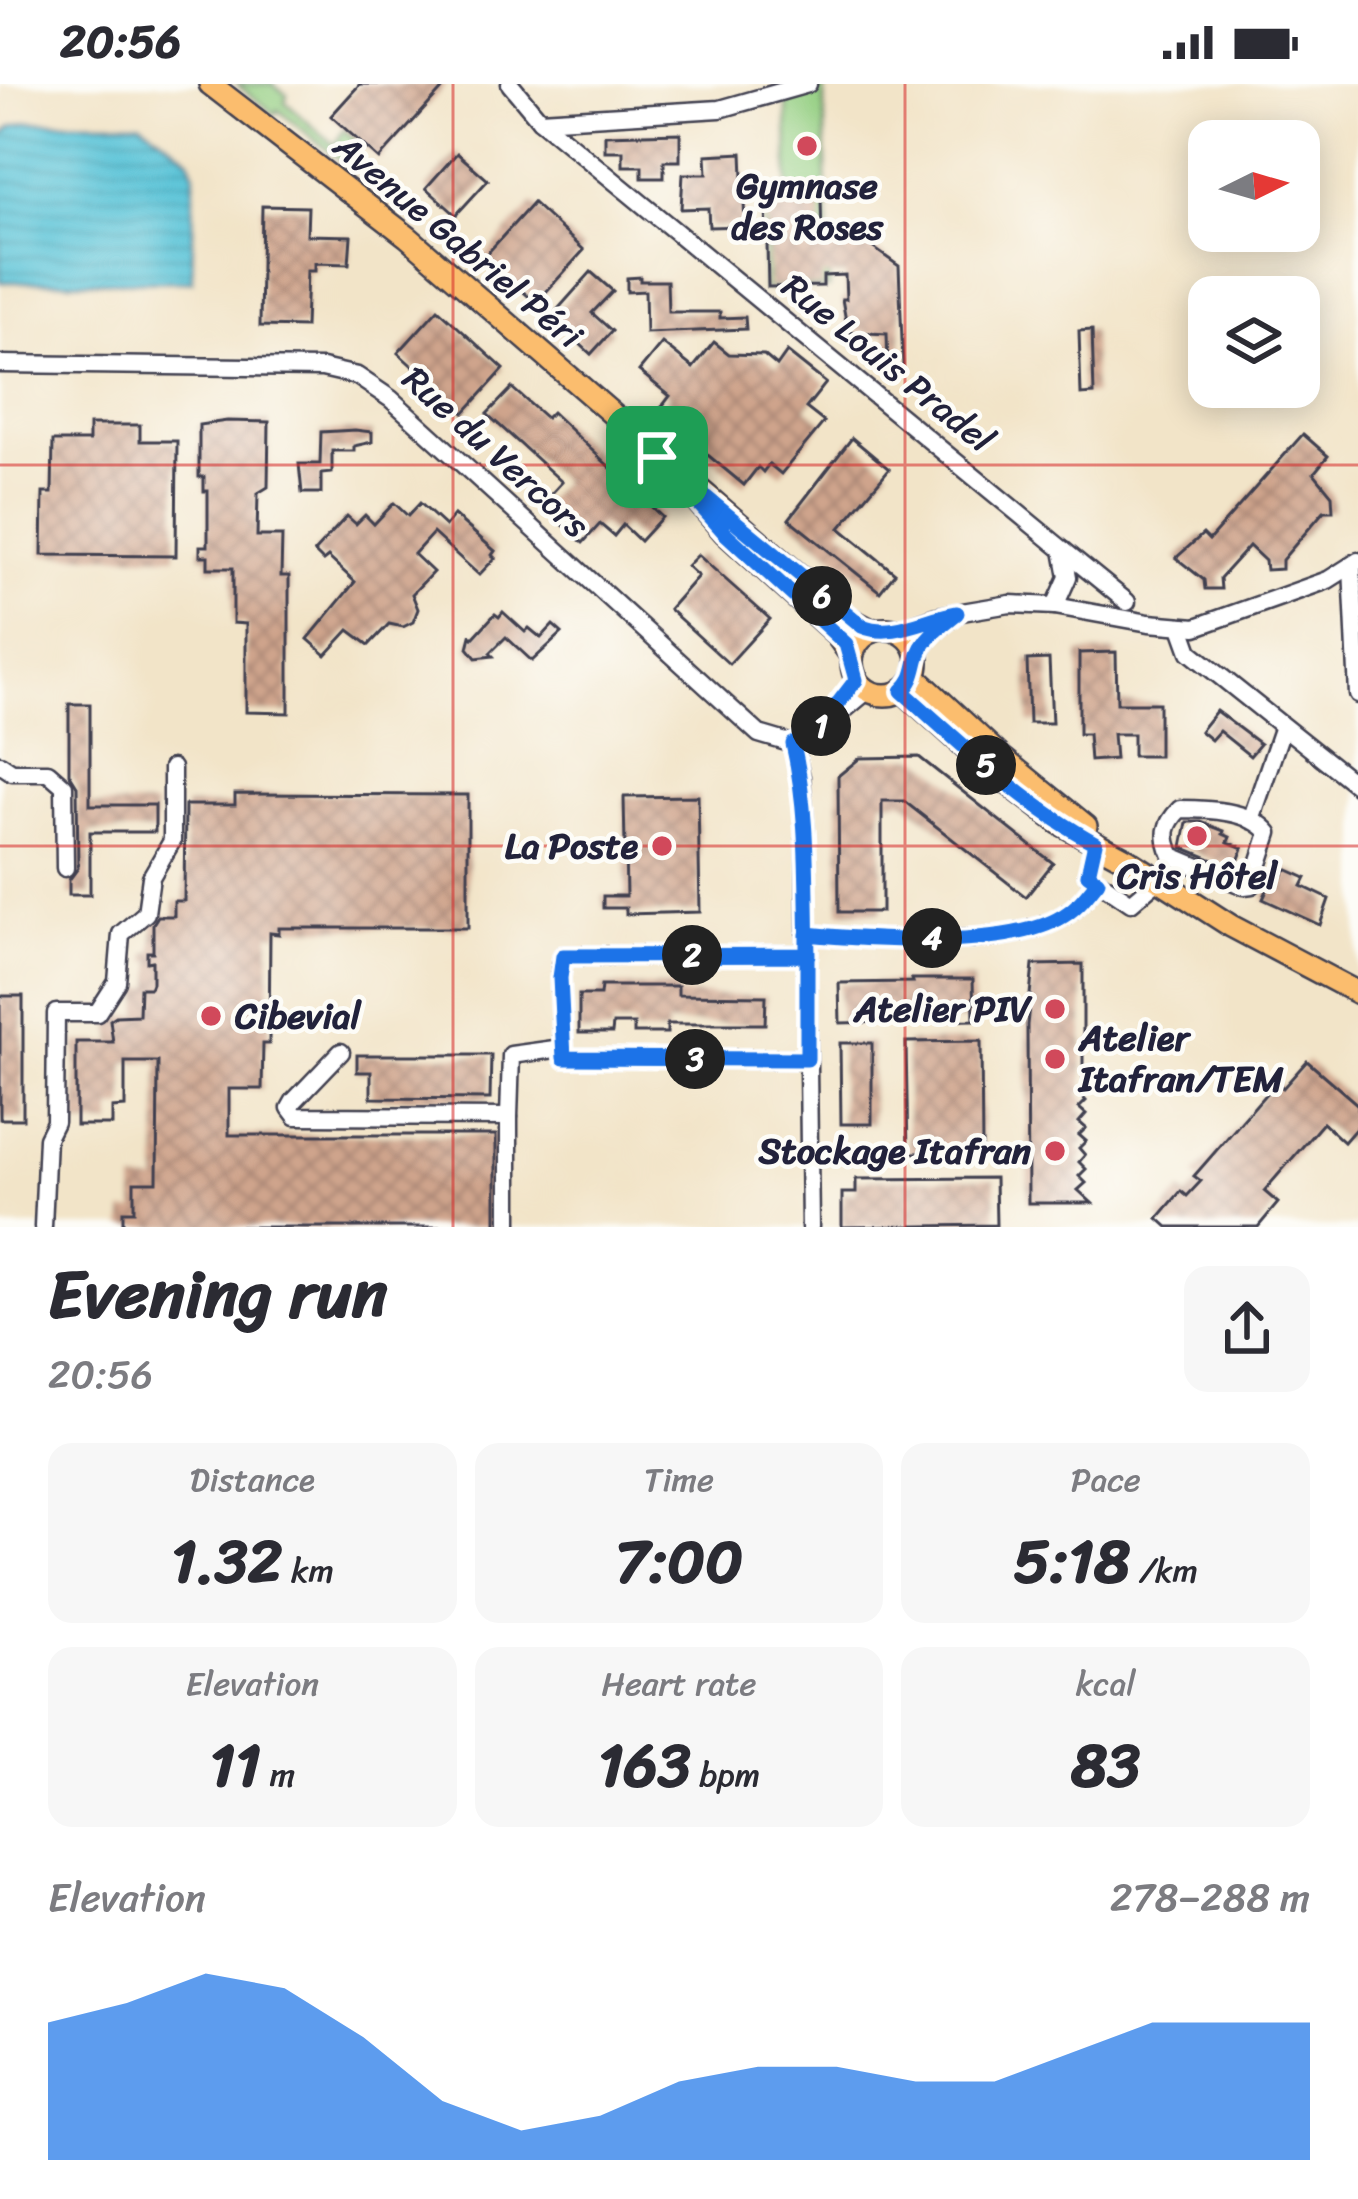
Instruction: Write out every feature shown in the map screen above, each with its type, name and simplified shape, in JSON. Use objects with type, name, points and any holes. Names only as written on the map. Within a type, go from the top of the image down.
[{"type":"main road","name":"Avenue Gabriel Péri","points":[[210,84],[348,187],[848,618],[884,631]]},
{"type":"main road","name":"Avenue Gabriel Péri","points":[[657,457],[725,533],[836,632],[852,657]]},
{"type":"main road","points":[[911,675],[885,696],[862,686],[852,657],[859,641],[884,631],[912,644],[911,675],[1009,784],[1059,823],[1128,860],[1231,926],[1358,993]]},
{"type":"main road","points":[[911,675],[1000,756],[1128,860]]},
{"type":"street","name":"Rue Louis Pradel","points":[[510,84],[540,120],[1127,602]]},
{"type":"street","points":[[540,120],[720,109],[808,84]]},
{"type":"street","name":"Rue du Vercors","points":[[0,364],[322,368],[357,376],[385,394],[759,734],[793,744]]},
{"type":"street","points":[[1054,606],[1068,578],[1063,550]]},
{"type":"street","points":[[884,631],[1010,604],[1054,606],[1181,627],[1211,624],[1328,580],[1355,564],[1358,694]]},
{"type":"street","points":[[911,675],[930,635],[957,613]]},
{"type":"street","points":[[1181,627],[1190,652],[1282,729],[1356,780]]},
{"type":"street","points":[[810,1227],[805,827],[793,744],[813,736],[862,686]]},
{"type":"street","points":[[1253,811],[1282,729]]},
{"type":"street","points":[[0,764],[13,772],[48,772],[64,786],[65,868]]},
{"type":"street","points":[[43,1227],[47,1138],[55,1122],[56,1013],[97,1013],[117,982],[121,934],[146,913],[152,877],[172,842],[172,768]]},
{"type":"street","points":[[1180,809],[1253,811],[1268,833],[1252,885],[1244,886],[1172,856],[1164,838],[1168,821],[1180,809]]},
{"type":"street","points":[[1095,843],[1088,874],[1131,903],[1159,880]]},
{"type":"street","points":[[807,934],[1002,935],[1055,921],[1077,907],[1098,881]]},
{"type":"street","points":[[807,1059],[564,1058],[560,978],[563,956],[808,955]]},
{"type":"street","points":[[509,1227],[511,1055],[562,1048]]},
{"type":"street","points":[[341,1052],[294,1101],[290,1108],[296,1116],[509,1117]]},
{"type":"green space","points":[[236,84],[272,84],[287,95],[285,102],[334,145],[344,130],[357,141],[342,161],[278,110],[275,114]]},
{"type":"green space","name":"Gymnase des Roses","points":[[824,87],[829,288],[764,289],[763,195],[788,193],[787,98]]},
{"type":"water","points":[[28,122],[141,122],[189,158],[194,172],[192,281],[0,282],[0,137]]},
{"type":"building","points":[[360,84],[447,84],[379,159],[331,116]]},
{"type":"building","points":[[680,133],[680,161],[664,161],[664,178],[642,178],[642,166],[623,166],[623,151],[605,151],[605,135]]},
{"type":"building","points":[[457,153],[488,180],[456,215],[426,188]]},
{"type":"building","points":[[742,153],[745,226],[709,227],[708,208],[681,209],[683,174],[707,174],[706,155]]},
{"type":"building","points":[[821,198],[822,240],[861,239],[899,266],[903,366],[888,367],[887,334],[848,332],[842,299],[846,299],[845,275],[823,276],[823,286],[768,287],[766,199]]},
{"type":"building","points":[[533,203],[584,250],[536,303],[484,257]]},
{"type":"building","points":[[262,206],[308,207],[307,235],[351,236],[349,264],[315,263],[315,271],[307,271],[305,327],[260,326]]},
{"type":"building","points":[[591,272],[613,291],[592,313],[612,331],[591,354],[551,317]]},
{"type":"building","points":[[640,277],[640,281],[667,281],[668,312],[745,317],[746,329],[646,333],[645,291],[627,292],[627,278]]},
{"type":"building","points":[[438,309],[504,369],[464,413],[398,353]]},
{"type":"building","points":[[1092,330],[1094,394],[1081,395],[1079,331]]},
{"type":"building","points":[[714,342],[729,354],[764,355],[777,366],[787,352],[826,383],[806,408],[824,422],[781,474],[769,464],[763,472],[758,467],[744,485],[657,413],[670,396],[639,371],[662,343],[693,368]]},
{"type":"building","points":[[512,388],[546,418],[552,412],[662,517],[640,541],[623,525],[614,536],[600,524],[583,543],[541,505],[562,482],[487,414]]},
{"type":"building","points":[[269,422],[268,487],[258,493],[257,536],[282,536],[281,576],[289,576],[289,713],[246,712],[246,624],[233,623],[233,568],[208,568],[208,556],[200,556],[200,546],[208,546],[208,491],[204,491],[204,477],[199,477],[199,425]]},
{"type":"building","points":[[89,425],[140,425],[140,441],[177,441],[176,556],[42,555],[43,493],[52,493],[53,441],[89,441]]},
{"type":"building","points":[[321,432],[372,432],[372,442],[354,446],[354,451],[332,451],[332,473],[321,474],[321,493],[302,493],[299,464],[320,464]]},
{"type":"building","points":[[1303,434],[1328,456],[1314,473],[1332,495],[1333,511],[1324,511],[1282,560],[1282,569],[1266,570],[1265,561],[1249,546],[1220,578],[1221,589],[1205,589],[1204,580],[1176,558],[1203,534],[1209,540]]},
{"type":"building","points":[[852,438],[889,469],[840,528],[895,573],[880,592],[789,519]]},
{"type":"building","points":[[394,503],[408,516],[420,503],[445,526],[454,515],[495,551],[495,558],[479,575],[433,533],[414,554],[433,572],[412,594],[418,609],[413,622],[403,627],[389,624],[369,645],[349,630],[326,655],[308,639],[355,582],[328,557],[323,561],[314,552],[347,516],[356,524],[365,515],[374,524]]},
{"type":"building","points":[[698,555],[770,619],[729,664],[669,609],[698,576],[687,566]]},
{"type":"building","points":[[503,612],[525,632],[529,628],[541,638],[553,625],[562,633],[532,661],[506,637],[490,653],[493,656],[476,658],[468,648],[471,636]]},
{"type":"building","points":[[1116,652],[1117,703],[1159,703],[1159,756],[1133,756],[1133,734],[1113,734],[1115,759],[1090,761],[1088,734],[1079,734],[1079,653]]},
{"type":"building","points":[[1049,659],[1052,723],[1029,723],[1027,660]]},
{"type":"building","points":[[69,704],[90,704],[90,805],[155,805],[155,832],[90,832],[90,895],[69,895],[69,880],[78,868],[77,786],[69,773]]},
{"type":"building","points":[[1216,711],[1260,744],[1250,756],[1219,731],[1211,740],[1200,731]]},
{"type":"building","points":[[919,757],[1053,863],[1026,897],[904,801],[882,801],[882,912],[839,912],[838,776],[860,758]]},
{"type":"building","points":[[235,794],[468,795],[468,928],[279,928],[279,934],[270,933],[269,1044],[263,1044],[262,1089],[229,1089],[229,1135],[496,1135],[496,1227],[123,1227],[123,1211],[134,1211],[134,1182],[157,1182],[158,1062],[125,1062],[125,1107],[112,1108],[112,1125],[76,1125],[76,1042],[113,1042],[110,1020],[139,1015],[140,988],[150,988],[152,983],[147,952],[153,952],[153,924],[158,916],[174,916],[174,901],[184,901],[185,805],[235,805]]},
{"type":"building","name":"La Poste","points":[[698,796],[700,912],[626,914],[626,908],[603,908],[603,896],[626,896],[624,797]]},
{"type":"building","points":[[1187,822],[1224,831],[1228,842],[1243,848],[1235,869],[1182,847]]},
{"type":"building","points":[[1286,869],[1306,878],[1302,886],[1329,899],[1320,925],[1263,899],[1275,873],[1282,877]]},
{"type":"building","points":[[1083,964],[1083,1092],[1078,1092],[1086,1101],[1079,1108],[1086,1114],[1079,1122],[1086,1128],[1079,1135],[1086,1141],[1079,1148],[1085,1155],[1079,1162],[1086,1169],[1079,1176],[1086,1183],[1078,1190],[1092,1203],[1028,1203],[1027,1025],[1033,965]]},
{"type":"building","points":[[973,979],[974,1020],[840,1023],[839,983]]},
{"type":"building","points":[[601,986],[678,986],[678,995],[766,996],[765,1024],[667,1024],[667,1033],[634,1033],[634,1024],[613,1024],[612,1033],[579,1033],[579,995],[600,995]]},
{"type":"building","points":[[0,996],[23,996],[23,1119],[0,1119]]},
{"type":"building","points":[[981,1041],[982,1152],[908,1153],[906,1042]]},
{"type":"building","points":[[840,1043],[872,1043],[872,1124],[841,1124]]},
{"type":"building","points":[[357,1055],[491,1055],[490,1099],[371,1098],[371,1072],[357,1072]]},
{"type":"building","points":[[1307,1061],[1358,1105],[1358,1126],[1344,1142],[1323,1123],[1264,1191],[1278,1203],[1258,1227],[1168,1227],[1158,1218],[1181,1191],[1187,1196],[1201,1181],[1194,1176],[1276,1082],[1283,1088]]},
{"type":"building","points":[[995,1178],[996,1225],[842,1227],[842,1193],[856,1193],[856,1179]]},
{"type":"place","name":"Gymnase des Roses","points":[[807,146]]},
{"type":"place","name":"Cris Hôtel","points":[[1197,836]]},
{"type":"place","name":"La Poste","points":[[662,846]]},
{"type":"place","name":"Atelier PIV","points":[[1055,1009]]},
{"type":"place","name":"Cibevial","points":[[211,1016]]},
{"type":"place","name":"Atelier Itafran/TEM","points":[[1055,1059]]},
{"type":"place","name":"Stockage Itafran","points":[[1055,1151]]},
{"type":"route","points":[[657,457],[725,533],[836,632],[852,657],[856,680],[813,736],[793,744],[805,827],[807,934],[808,955],[563,956],[564,1058],[807,1059],[808,955],[807,934],[982,938],[1046,924],[1077,907],[1098,881],[1088,874],[1095,843],[1059,823],[992,771],[902,691],[914,676],[917,657],[930,635],[957,613],[895,631],[862,626],[657,457]]}]
